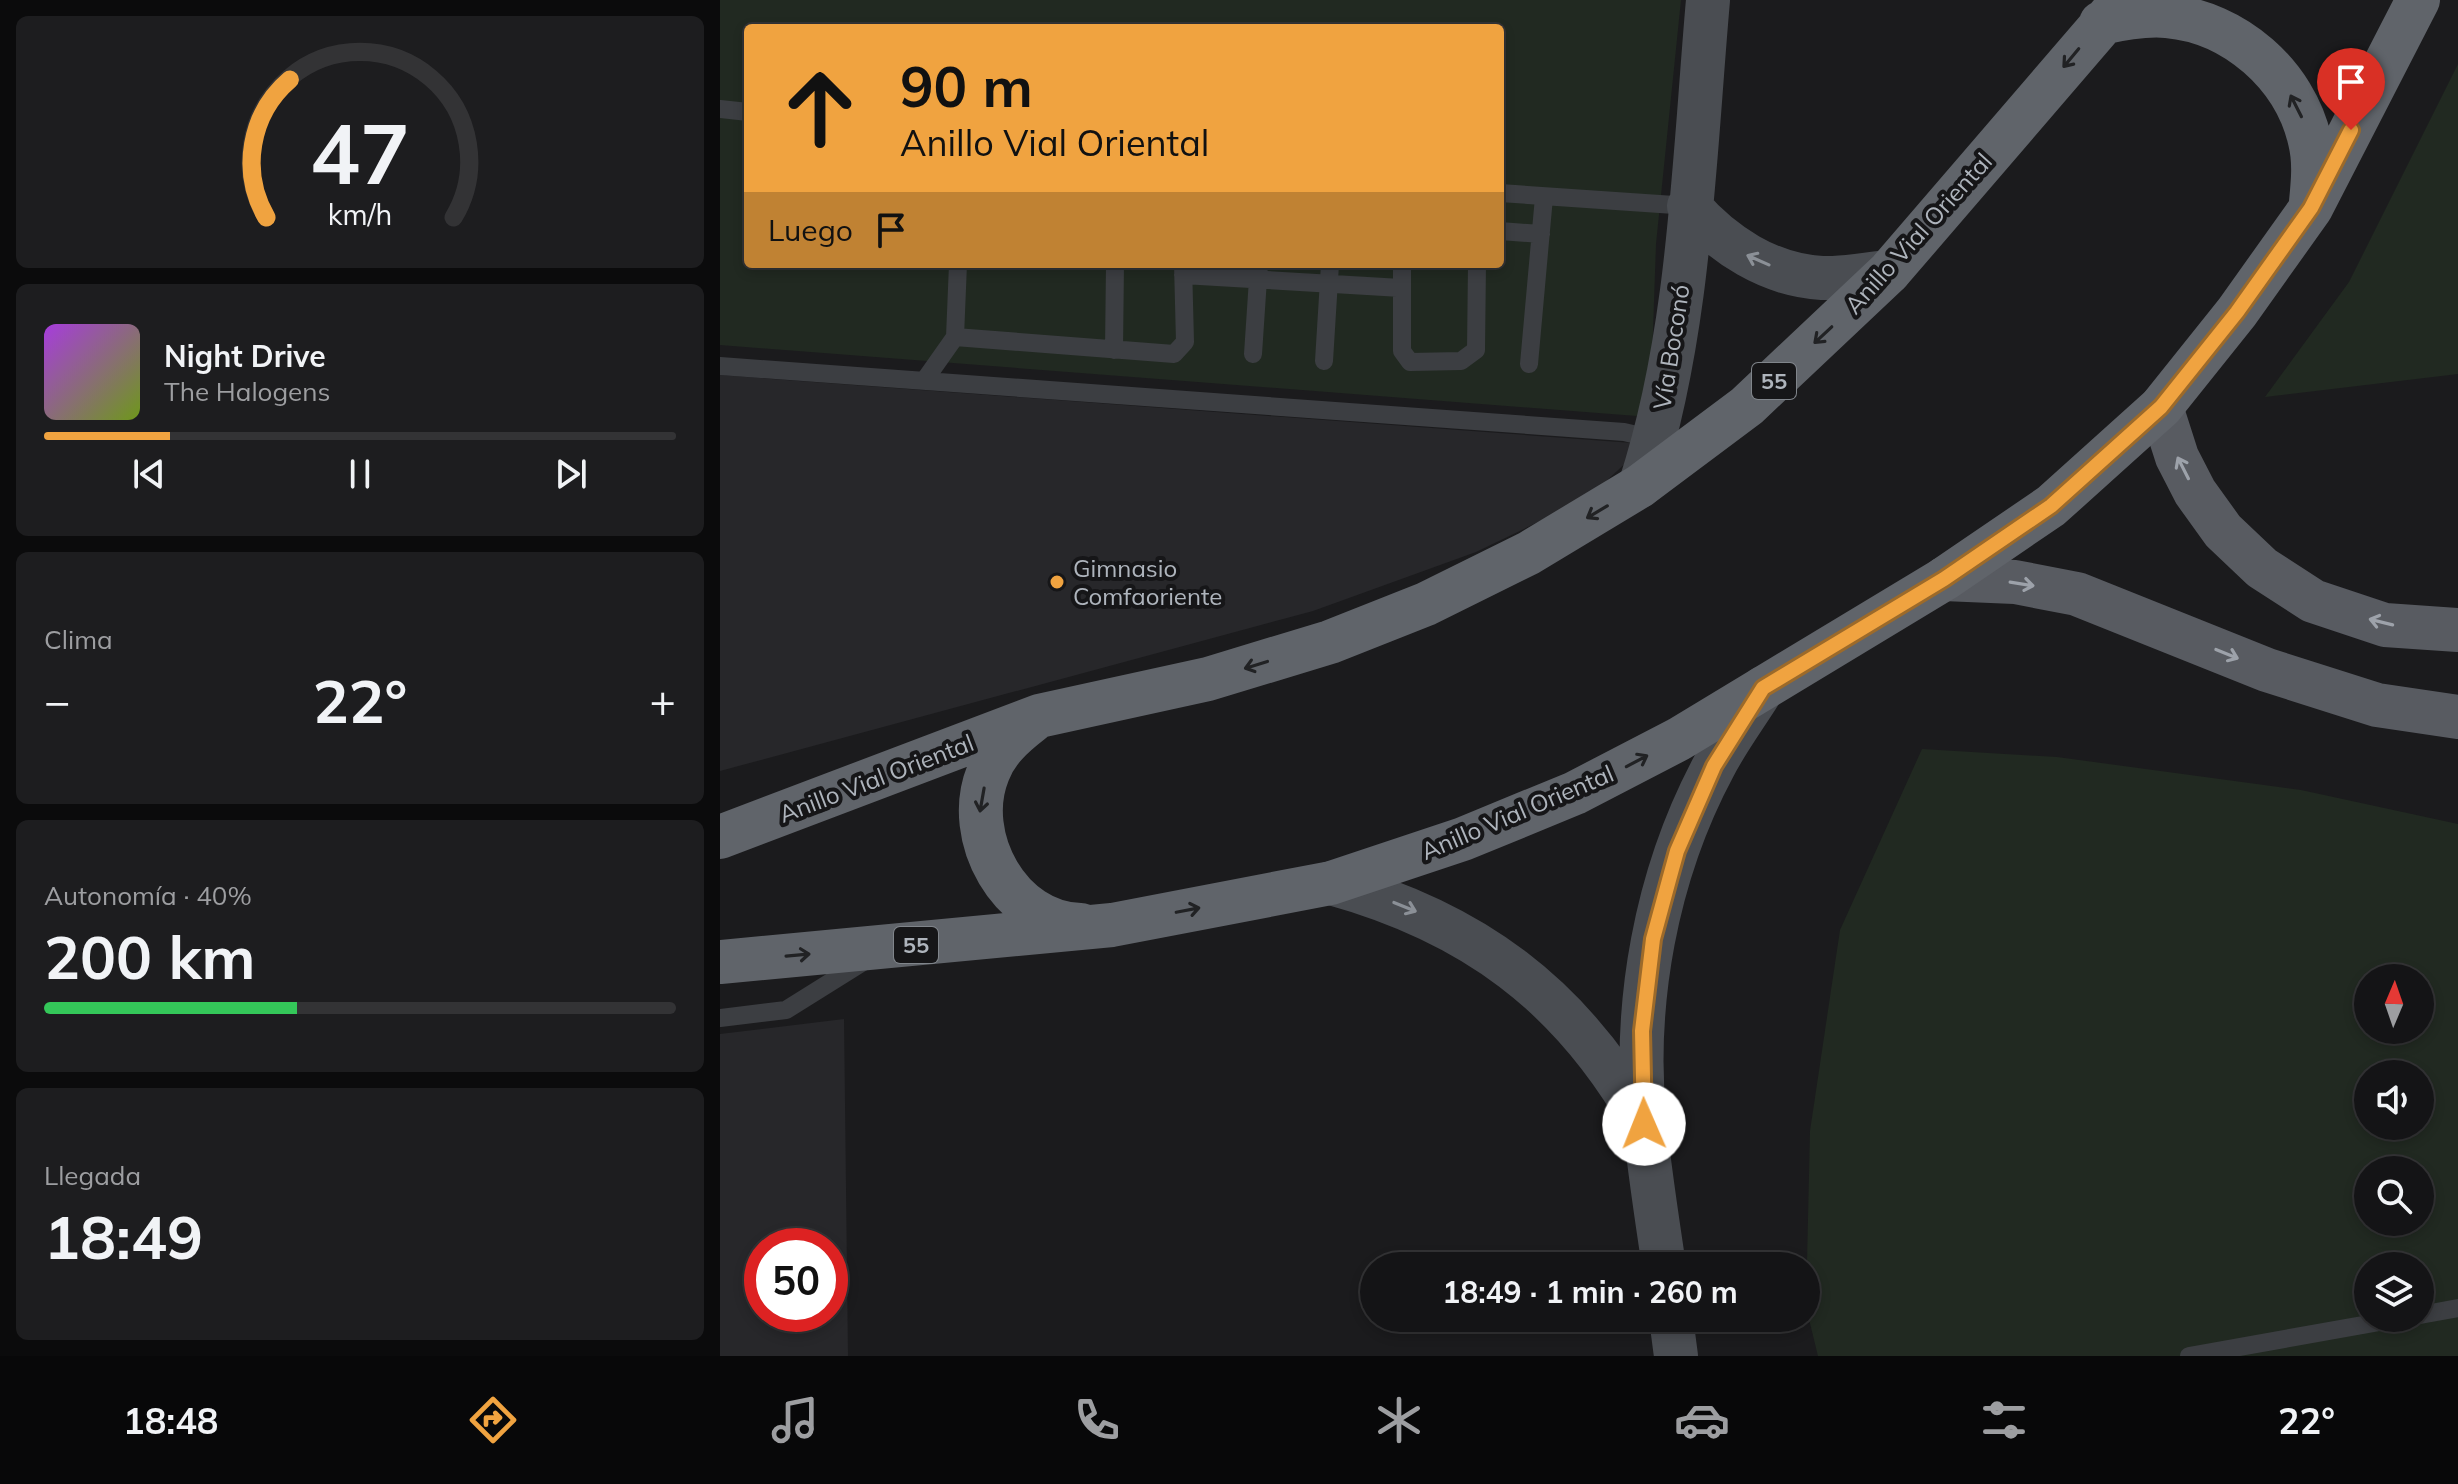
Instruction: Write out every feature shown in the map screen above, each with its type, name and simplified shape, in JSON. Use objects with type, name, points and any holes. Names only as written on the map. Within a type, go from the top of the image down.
[{"type":"highway","name":"Anillo Vial Oriental","points":[[720,962],[1112,925],[1331,883],[1463,839],[1575,793],[1679,739],[1944,579],[2051,506],[2161,407],[2237,312],[2311,208],[2418,0]]},
{"type":"highway","name":"Anillo Vial Oriental","points":[[720,837],[1039,716],[1208,679],[1330,642],[1426,604],[1529,553],[1640,486],[1747,406],[1889,272],[2112,12]]},
{"type":"highway","points":[[2112,12],[2134,16],[2168,16],[2201,23],[2232,36],[2259,56],[2282,81],[2299,110],[2310,142],[2314,175],[2311,208]]},
{"type":"highway","points":[[1039,716],[1008,740],[987,774],[980,812],[986,851],[1005,885],[1035,911],[1072,925],[1112,925]]},
{"type":"main road","name":"Vía Boconó","points":[[1640,486],[1655,440],[1676,328],[1708,0]]},
{"type":"main road","points":[[1689,206],[1731,246],[1784,271],[1822,278],[1889,272]]},
{"type":"main road","points":[[2161,407],[2177,457],[2195,492],[2223,531],[2262,568],[2313,601],[2385,625],[2458,630]]},
{"type":"main road","points":[[1944,579],[2015,582],[2077,594],[2281,674],[2377,705],[2458,717]]},
{"type":"main road","points":[[1662,1252],[1644,1124],[1644,1016],[1653,939],[1673,866],[1714,766],[1763,688]]},
{"type":"main road","points":[[1331,883],[1375,895],[1417,912],[1458,932],[1496,956],[1532,984],[1585,1037],[1622,1085],[1644,1124]]},
{"type":"main road","points":[[1673,1332],[1676,1356]]},
{"type":"lane","points":[[720,109],[744,112]]},
{"type":"lane","points":[[1504,193],[1689,206]]},
{"type":"lane","points":[[1529,364],[1544,197]]},
{"type":"lane","points":[[1504,231],[1541,234]]},
{"type":"lane","points":[[924,381],[955,337],[958,268]]},
{"type":"lane","points":[[1114,350],[1115,268]]},
{"type":"lane","points":[[1324,361],[1330,268]]},
{"type":"lane","points":[[1402,268],[1402,351],[1410,362],[1461,361],[1476,350],[1477,268]]},
{"type":"lane","points":[[955,337],[1174,354],[1185,342],[1183,269],[1259,272],[1329,283],[1401,288]]},
{"type":"lane","points":[[1253,354],[1259,272]]},
{"type":"lane","points":[[720,366],[1624,432],[1655,440]]},
{"type":"lane","points":[[720,1018],[786,1010],[885,948]]},
{"type":"lane","points":[[2434,1312],[2458,1308]]},
{"type":"lane","points":[[2189,1356],[2354,1327]]},
{"type":"shaded area","points":[[720,0],[1681,0],[1656,244],[1650,417],[720,345]]},
{"type":"shaded area","points":[[2458,64],[2458,374],[2265,397],[2349,282]]},
{"type":"shaded area","name":"Gimnasio Comfaoriente","points":[[720,375],[1646,444],[1588,498],[1476,552],[1313,611],[720,771]]},
{"type":"shaded area","points":[[1922,749],[2057,757],[2301,790],[2458,824],[2458,1356],[1818,1356],[1812,1332],[1820,1332],[1820,1252],[1807,1252],[1810,1131],[1840,930]]},
{"type":"shaded area","points":[[844,1019],[846,1228],[744,1228],[744,1332],[848,1332],[848,1356],[720,1356],[720,1034]]},
{"type":"place","name":"Gimnasio Comfaoriente","points":[[1057,582]]},
{"type":"route","points":[[1644,1124],[1642,1031],[1653,939],[1669,880],[1677,851],[1714,766],[1763,688],[1944,579],[2051,506],[2161,407],[2237,312],[2311,208],[2351,130]]}]
